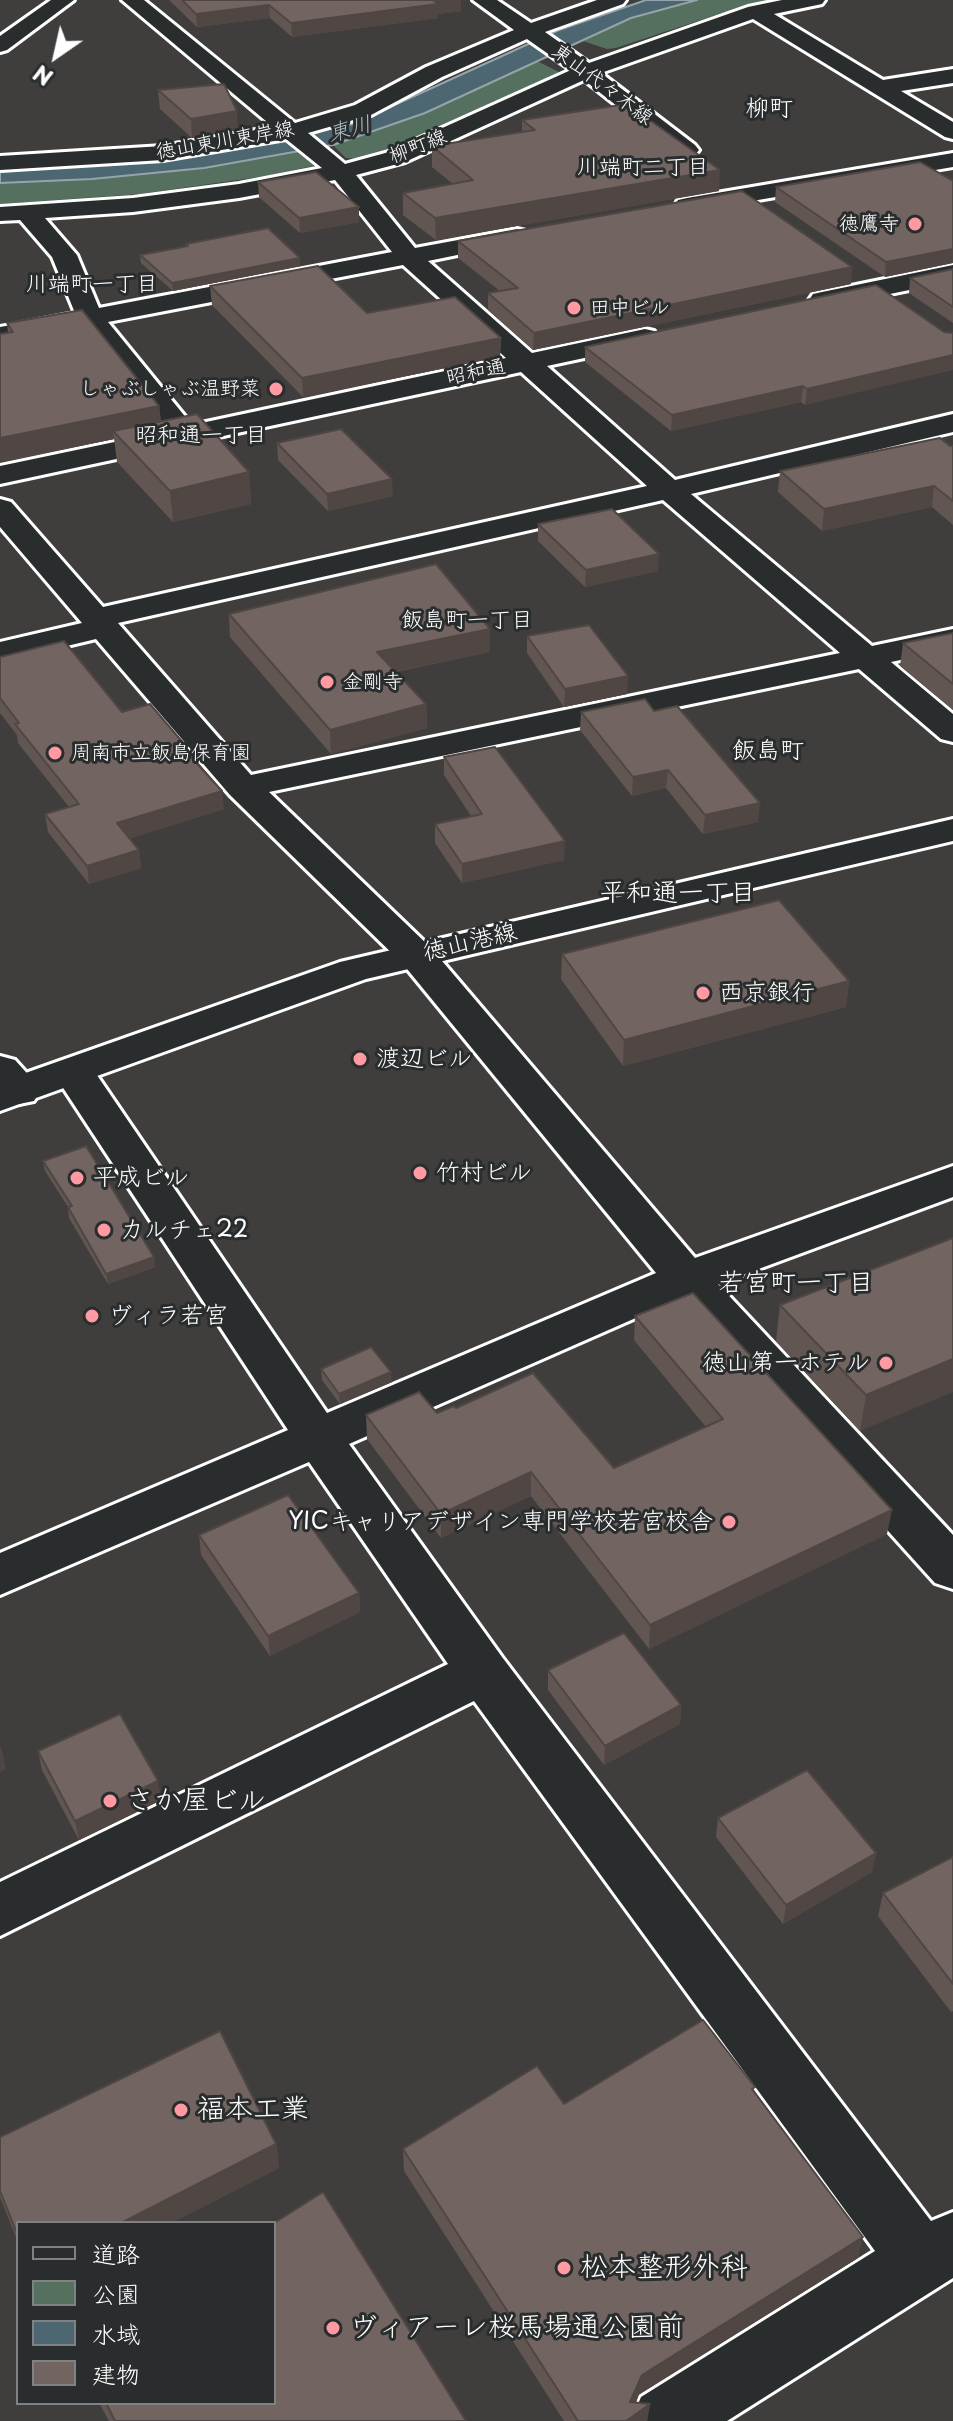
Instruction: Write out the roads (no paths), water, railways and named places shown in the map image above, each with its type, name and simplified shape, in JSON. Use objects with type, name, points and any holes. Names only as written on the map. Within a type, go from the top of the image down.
[{"type":"street","points":[[0,46],[64,0]]},
{"type":"street","points":[[132,0],[341,172],[408,256],[669,490],[953,732]]},
{"type":"street","name":"東山代々木線","points":[[483,0],[580,66],[768,212]]},
{"type":"street","name":"徳山東川東岸線","points":[[0,163],[163,153],[291,131],[363,110],[434,72],[616,0]]},
{"type":"street","name":"柳町線","points":[[0,214],[224,193],[341,172],[410,152],[580,66],[755,11],[815,0]]},
{"type":"street","points":[[755,11],[953,132]]},
{"type":"street","points":[[881,87],[953,76]]},
{"type":"street","points":[[667,209],[953,160]]},
{"type":"street","points":[[27,213],[64,255],[89,316],[185,435]]},
{"type":"street","points":[[0,335],[545,231]]},
{"type":"street","points":[[854,271],[904,305]]},
{"type":"street","points":[[803,304],[953,273]]},
{"type":"street","name":"昭和通","points":[[0,475],[665,333]]},
{"type":"street","points":[[0,652],[101,622],[953,423]]},
{"type":"street","points":[[0,508],[243,787],[417,956],[686,1278],[953,1569]]},
{"type":"street","points":[[243,787],[953,639]]},
{"type":"street","name":"徳山港線","points":[[6,1085],[73,1071],[354,970],[953,830]]},
{"type":"street","points":[[73,1071],[319,1439],[483,1672],[937,2252],[665,2421]]},
{"type":"street","points":[[0,1575],[686,1278],[953,1181]]},
{"type":"street","points":[[0,1910],[483,1672]]},
{"type":"water","name":"東川","points":[[646,0],[697,0],[631,18],[425,113],[333,145],[204,168],[92,179],[0,183],[0,172],[208,154],[353,124],[559,30]]},
{"type":"place","name":"徳鷹寺","points":[[915,224]]},
{"type":"place","name":"田中ビル","points":[[574,308]]},
{"type":"place","name":"しゃぶしゃぶ温野菜","points":[[276,389]]},
{"type":"place","name":"金剛寺","points":[[327,682]]},
{"type":"place","name":"周南市立飯島保育園","points":[[55,753]]},
{"type":"place","name":"西京銀行","points":[[703,993]]},
{"type":"place","name":"渡辺ビル","points":[[360,1059]]},
{"type":"place","name":"竹村ビル","points":[[420,1173]]},
{"type":"place","name":"平成ビル","points":[[77,1178]]},
{"type":"place","name":"カルチェ22","points":[[104,1230]]},
{"type":"place","name":"ヴィラ若宮","points":[[92,1316]]},
{"type":"place","name":"徳山第一ホテル","points":[[886,1363]]},
{"type":"place","name":"YICキャリアデザイン専門学校若宮校舎","points":[[729,1522]]},
{"type":"place","name":"さか屋ビル","points":[[110,1801]]},
{"type":"place","name":"福本工業","points":[[181,2110]]},
{"type":"place","name":"松本整形外科","points":[[564,2268]]},
{"type":"place","name":"ヴィアーレ桜馬場通公園前","points":[[333,2328]]},
{"type":"district","name":"柳町","points":[[769,109]]},
{"type":"district","name":"川端町二丁目","points":[[643,168]]},
{"type":"district","name":"川端町一丁目","points":[[92,285]]},
{"type":"district","name":"昭和通一丁目","points":[[201,436]]},
{"type":"district","name":"飯島町一丁目","points":[[467,621]]},
{"type":"district","name":"飯島町","points":[[768,751]]},
{"type":"district","name":"平和通一丁目","points":[[678,894]]},
{"type":"district","name":"若宮町一丁目","points":[[796,1284]]}]
